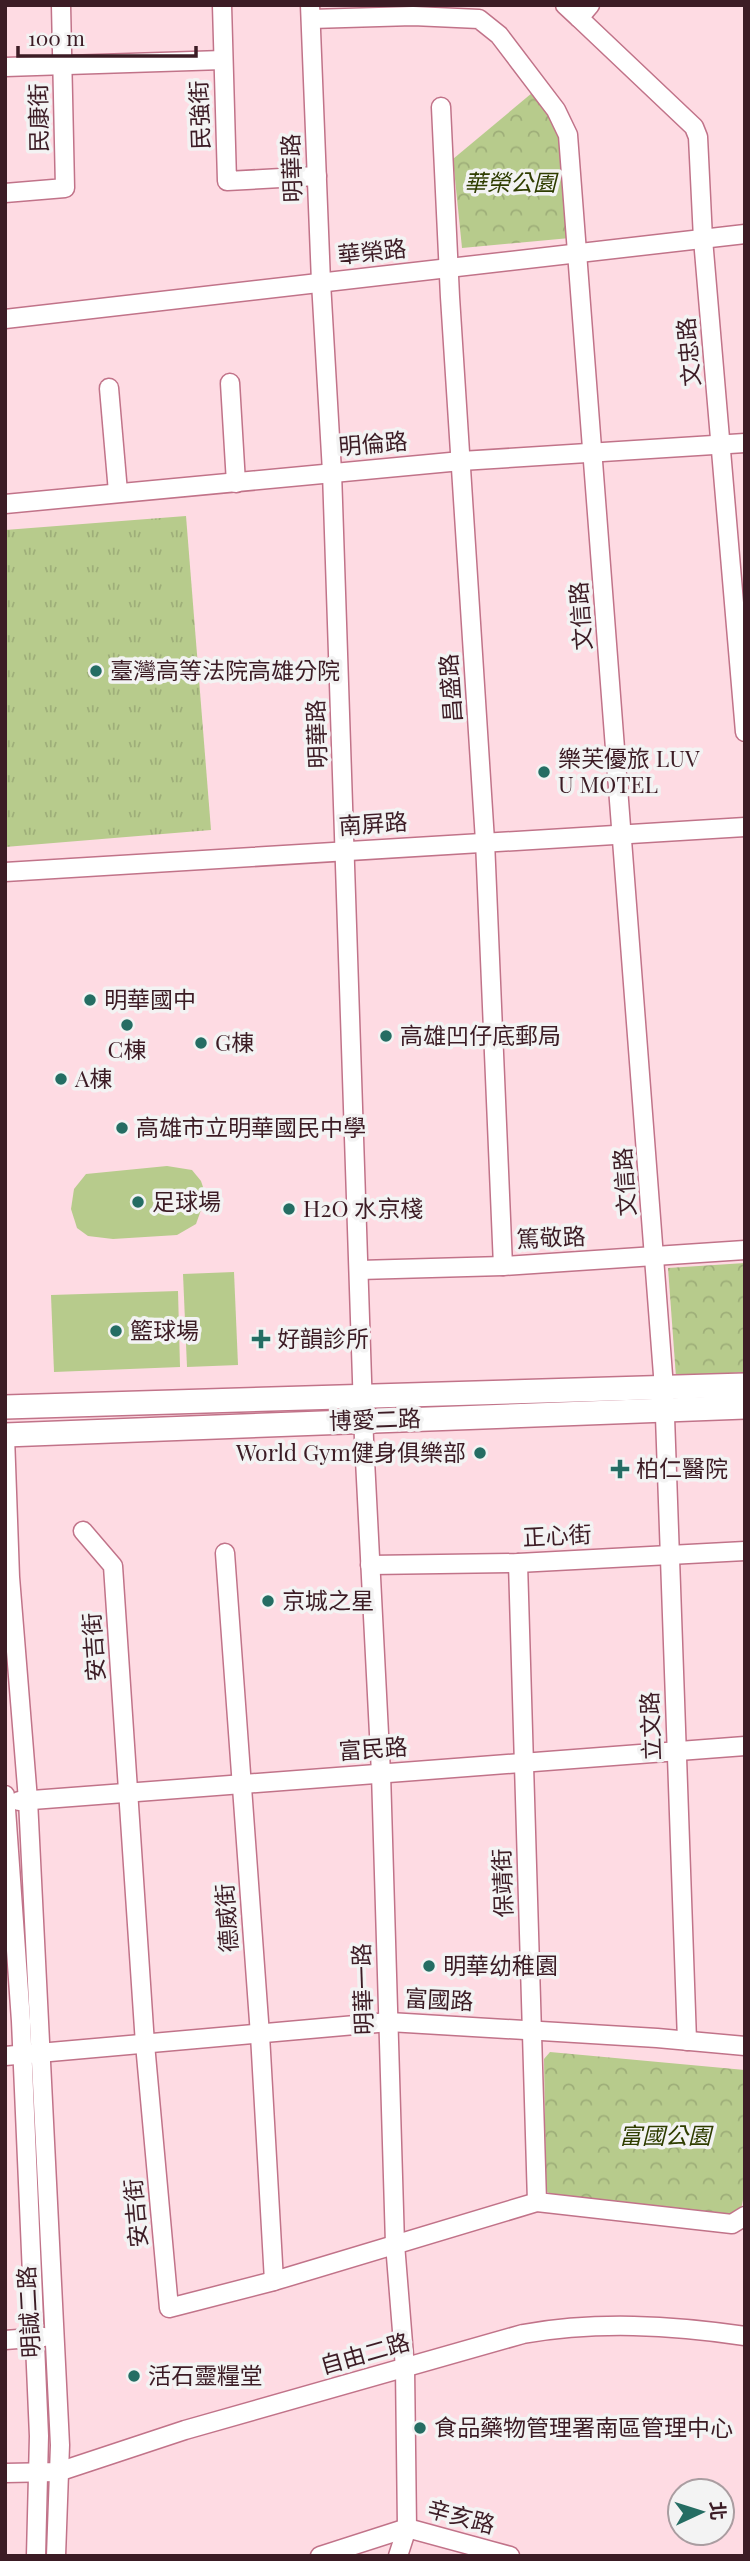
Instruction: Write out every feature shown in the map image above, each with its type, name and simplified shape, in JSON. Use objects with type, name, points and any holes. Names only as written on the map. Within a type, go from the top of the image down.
[{"type":"main road","name":"博愛二路","points":[[5,1435],[364,1420],[665,1399],[745,1385]]},
{"type":"main road","name":"博愛二路","points":[[5,1407],[363,1395],[665,1399],[745,1407]]},
{"type":"street","name":"民康街","points":[[5,193],[65,188],[61,5]]},
{"type":"street","name":"民強街","points":[[222,5],[227,181],[317,176]]},
{"type":"street","name":"文忠路","points":[[565,5],[584,12],[694,127],[698,137],[703,239],[745,732]]},
{"type":"street","name":"明華路","points":[[311,12],[321,282],[332,472],[364,1420]]},
{"type":"street","name":"文信路","points":[[311,12],[479,19],[499,35],[564,123],[570,146],[665,1399]]},
{"type":"street","points":[[5,67],[223,60]]},
{"type":"street","name":"昌盛路","points":[[441,107],[485,841],[503,1266]]},
{"type":"street","name":"華榮路","points":[[5,319],[745,234]]},
{"type":"street","points":[[230,383],[236,483]]},
{"type":"street","points":[[109,388],[118,492]]},
{"type":"street","name":"明倫路","points":[[5,504],[461,461],[745,443]]},
{"type":"street","name":"南屏路","points":[[5,872],[745,827]]},
{"type":"street","name":"篤敬路","points":[[359,1270],[503,1266],[745,1250]]},
{"type":"street","name":"立文路","points":[[665,1399],[687,2041]]},
{"type":"street","name":"明華一路","points":[[364,1420],[381,1773],[396,2244],[405,2368],[407,2528],[398,2556]]},
{"type":"street","name":"明誠二路","points":[[5,1435],[12,1584],[28,1800],[22,2055],[54,2337],[60,2445],[56,2556]]},
{"type":"street","name":"安吉街","points":[[82,1531],[113,1566],[145,2045],[169,2308],[274,2281],[537,2202],[732,2224],[745,2216]]},
{"type":"street","name":"正心街","points":[[370,1565],[518,1563],[745,1551]]},
{"type":"street","name":"德威街","points":[[225,1553],[260,2035],[274,2281]]},
{"type":"street","name":"保靖街","points":[[518,1563],[537,2202]]},
{"type":"street","name":"富民路","points":[[5,1802],[745,1746]]},
{"type":"street","name":"明誠二路","points":[[5,1795],[22,2055],[39,2436],[36,2556]]},
{"type":"street","name":"富國路","points":[[22,2055],[389,2022],[745,2046]]},
{"type":"street","name":"自由二路","points":[[5,2473],[58,2472],[185,2430],[523,2334],[558,2328],[611,2325],[652,2326],[745,2336]]},
{"type":"street","points":[[5,2340],[54,2337]]},
{"type":"street","name":"辛亥路","points":[[320,2556],[407,2528],[510,2556]]},
{"type":"green space","name":"華榮公園","points":[[532,93],[560,132],[570,238],[462,248],[453,159]]},
{"type":"green space","points":[[186,516],[211,830],[5,847],[5,530]]},
{"type":"green space","name":"足球場","points":[[167,1166],[192,1170],[201,1181],[206,1196],[196,1224],[177,1235],[113,1239],[88,1236],[77,1228],[71,1209],[74,1189],[86,1174]]},
{"type":"green space","points":[[745,1263],[745,1372],[676,1377],[668,1268]]},
{"type":"green space","points":[[234,1272],[238,1365],[187,1367],[183,1274]]},
{"type":"green space","name":"籃球場","points":[[178,1291],[180,1367],[54,1372],[51,1295]]},
{"type":"green space","name":"富國公園","points":[[550,2052],[745,2070],[745,2189],[741,2210],[732,2216],[555,2197],[546,2191],[544,2059]]},
{"type":"place","name":"臺灣高等法院高雄分院","points":[[96,671]]},
{"type":"place","name":"樂芙優旅 LUV U MOTEL","points":[[544,772]]},
{"type":"place","name":"明華國中","points":[[90,1000]]},
{"type":"place","name":"C棟","points":[[127,1025]]},
{"type":"place","name":"高雄凹仔底郵局","points":[[386,1036]]},
{"type":"place","name":"G棟","points":[[201,1043]]},
{"type":"place","name":"A棟","points":[[61,1079]]},
{"type":"place","name":"高雄市立明華國民中學","points":[[122,1128]]},
{"type":"place","name":"足球場","points":[[138,1202]]},
{"type":"place","name":"H2O 水京棧","points":[[289,1209]]},
{"type":"place","name":"籃球場","points":[[116,1331]]},
{"type":"place","name":"好韻診所","points":[[261,1339]]},
{"type":"place","name":"World Gym健身俱樂部","points":[[480,1453]]},
{"type":"place","name":"柏仁醫院","points":[[620,1469]]},
{"type":"place","name":"京城之星","points":[[268,1601]]},
{"type":"place","name":"明華幼稚園","points":[[429,1966]]},
{"type":"place","name":"活石靈糧堂","points":[[134,2376]]},
{"type":"place","name":"食品藥物管理署南區管理中心","points":[[420,2428]]}]
